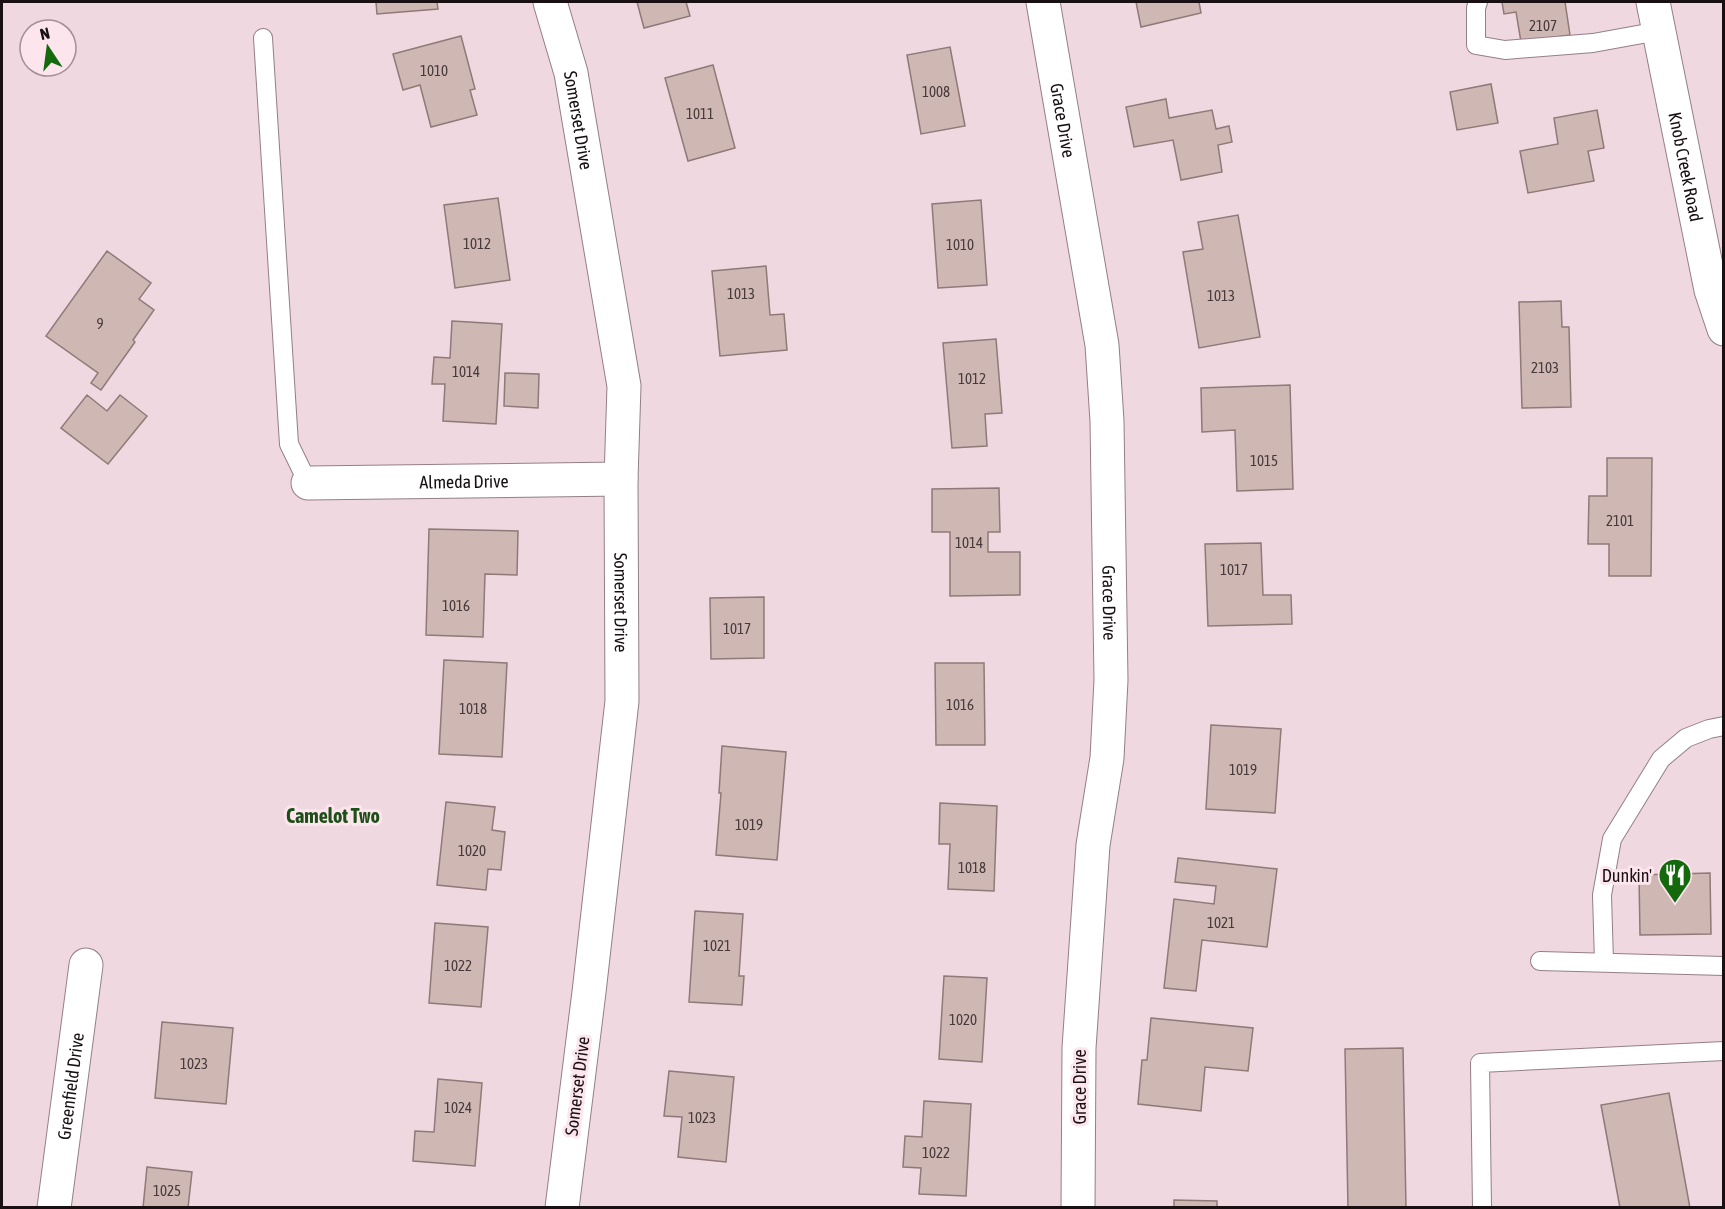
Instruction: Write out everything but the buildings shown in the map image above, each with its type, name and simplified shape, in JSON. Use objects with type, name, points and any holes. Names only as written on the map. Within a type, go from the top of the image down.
[{"type":"street","name":"Somerset Drive","points":[[550,2],[571,73],[624,386],[621,479],[622,701],[562,1208]]},
{"type":"street","name":"Grace Drive","points":[[1044,2],[1102,345],[1107,421],[1111,681],[1107,758],[1093,845],[1078,1048],[1078,1208]]},
{"type":"street","name":"Knob Creek Road","points":[[1656,16],[1711,290],[1724,329]]},
{"type":"street","name":"Almeda Drive","points":[[308,483],[621,479]]},
{"type":"street","name":"Greenfield Drive","points":[[54,1208],[86,965]]},
{"type":"lane","points":[[1478,2],[1476,45],[1505,50],[1593,43],[1656,16]]},
{"type":"lane","points":[[263,38],[289,444],[308,483]]},
{"type":"lane","points":[[1604,962],[1602,895],[1612,839],[1661,759],[1686,738],[1724,726]]},
{"type":"lane","points":[[1540,961],[1724,966]]},
{"type":"lane","points":[[1482,1208],[1480,1063],[1724,1051]]},
{"type":"place","name":"Dunkin'","points":[[1675,904]]},
{"type":"district","name":"Camelot Two","points":[[333,815]]}]
